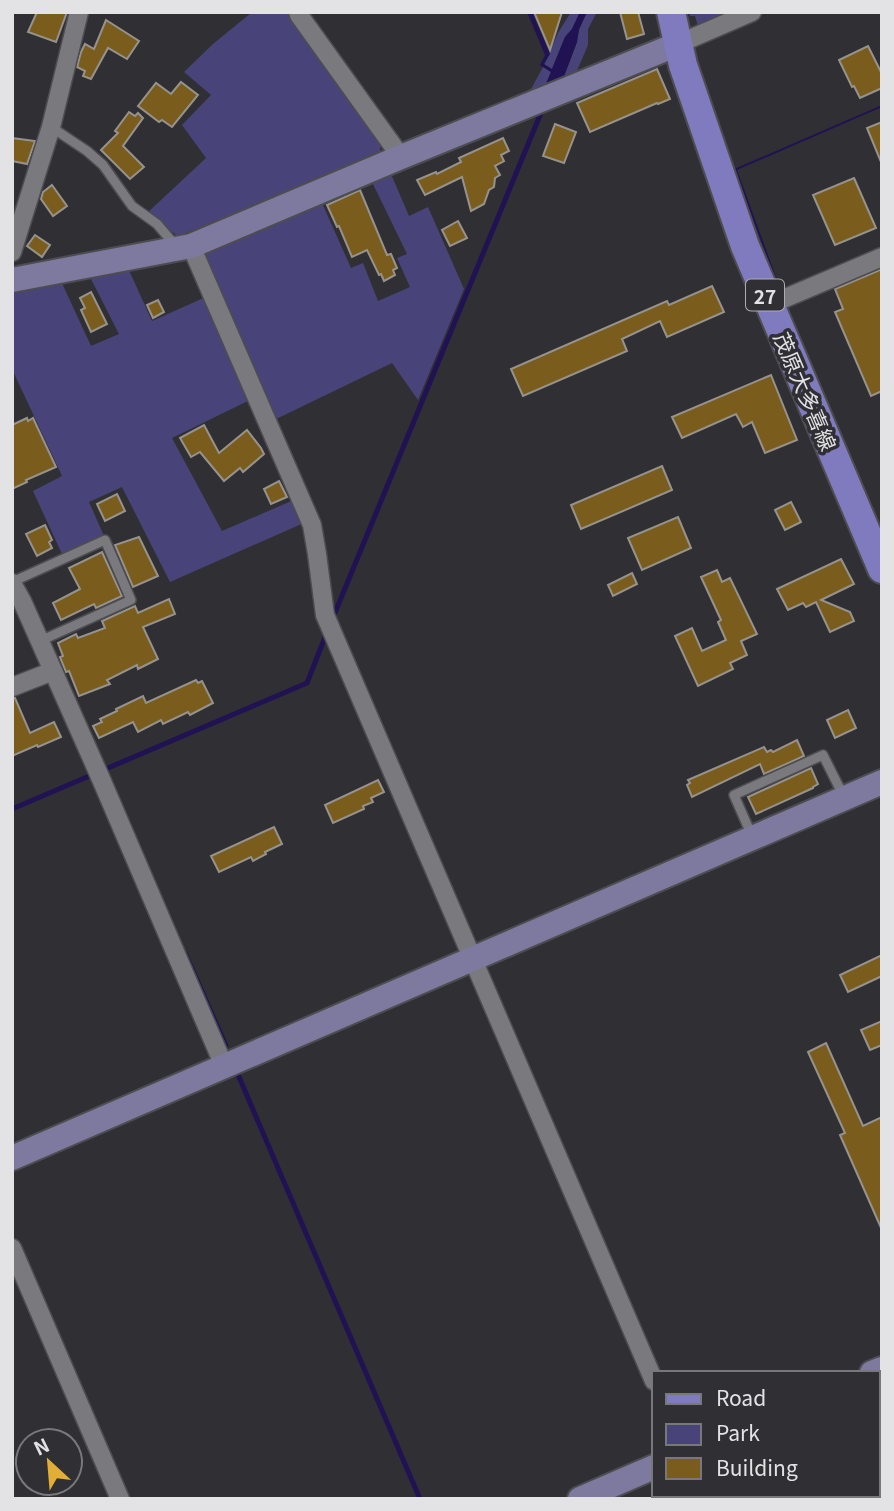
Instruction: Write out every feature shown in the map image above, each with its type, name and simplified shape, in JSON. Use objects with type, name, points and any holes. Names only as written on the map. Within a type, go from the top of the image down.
[{"type":"main road","name":"茂原大多喜線","points":[[671,12],[683,65],[745,246],[882,569]]},
{"type":"street","points":[[12,252],[51,127],[79,12]]},
{"type":"street","points":[[298,12],[401,157]]},
{"type":"street","points":[[12,280],[185,247],[752,12]]},
{"type":"street","points":[[185,247],[312,525],[325,615],[652,1376]]},
{"type":"street","points":[[769,305],[882,257]]},
{"type":"street","points":[[13,587],[40,641],[225,1066]]},
{"type":"street","points":[[12,687],[53,671]]},
{"type":"street","points":[[12,1157],[882,782]]},
{"type":"street","points":[[12,1248],[120,1499]]},
{"type":"street","points":[[580,1499],[652,1468]]},
{"type":"lane","points":[[51,127],[103,165],[132,206],[185,247]]},
{"type":"lane","points":[[13,587],[104,540],[131,600],[40,641]]},
{"type":"lane","points":[[753,838],[734,795],[823,755],[844,798]]},
{"type":"green space","points":[[255,12],[291,12],[382,140],[379,155],[178,236],[146,214],[206,158],[182,125],[211,95],[184,72],[213,44]]},
{"type":"green space","points":[[571,12],[580,12],[565,37],[552,69],[544,65]]},
{"type":"green space","points":[[587,12],[597,12],[588,29],[588,45],[576,73],[563,79],[579,30]]},
{"type":"green space","points":[[689,12],[729,12],[698,26],[695,16],[690,16]]},
{"type":"green space","points":[[543,67],[551,72],[545,86],[529,93]]},
{"type":"green space","points":[[391,174],[409,216],[428,207],[464,289],[418,400],[392,363],[272,421],[203,265],[204,253],[322,203],[351,268],[363,263],[378,301],[410,287],[397,258],[407,254],[372,182]]},
{"type":"green space","points":[[128,268],[152,321],[208,296],[252,399],[172,438],[222,531],[296,499],[306,522],[170,582],[122,487],[89,502],[104,536],[62,554],[33,491],[62,476],[12,369],[12,290],[61,281],[91,346],[119,334],[89,275]]},
{"type":"shaded area","points":[[527,12],[532,12],[550,54],[544,64],[552,69],[565,37],[579,14],[587,12],[563,79],[545,86],[551,72],[540,65],[545,55]]},
{"type":"shaded area","points":[[882,105],[737,170],[779,289],[734,169]]},
{"type":"building","points":[[37,12],[67,12],[56,42],[28,32]]},
{"type":"building","points":[[534,12],[562,12],[550,50]]},
{"type":"building","points":[[620,12],[638,12],[644,34],[627,39]]},
{"type":"building","points":[[106,20],[139,41],[127,59],[108,48],[91,79],[83,76],[85,71],[77,67],[85,44],[94,49]]},
{"type":"building","points":[[868,46],[882,74],[882,88],[860,98],[839,60]]},
{"type":"building","points":[[657,69],[670,99],[590,132],[577,103]]},
{"type":"building","points":[[181,82],[198,95],[172,127],[162,120],[159,122],[138,106],[156,83],[171,94]]},
{"type":"building","points":[[129,112],[135,116],[138,113],[143,118],[123,146],[144,167],[130,179],[101,150],[118,133],[115,131]]},
{"type":"building","points":[[882,122],[882,162],[881,162],[867,128]]},
{"type":"building","points":[[555,124],[576,132],[564,163],[543,156]]},
{"type":"building","points":[[12,138],[35,141],[27,164],[12,161]]},
{"type":"building","points":[[503,138],[509,151],[501,155],[504,161],[495,166],[500,175],[495,178],[494,187],[489,190],[484,204],[471,211],[462,177],[425,195],[417,180],[436,172],[437,174],[461,162],[459,158]]},
{"type":"building","points":[[854,178],[876,228],[835,245],[813,195]]},
{"type":"building","points":[[52,185],[67,206],[53,216],[41,199],[43,192]]},
{"type":"building","points":[[360,190],[387,255],[391,254],[397,268],[393,270],[395,275],[384,281],[367,250],[352,257],[327,205]]},
{"type":"building","points":[[458,221],[467,238],[450,246],[442,230]]},
{"type":"building","points":[[35,235],[50,245],[42,257],[27,246]]},
{"type":"building","points":[[882,269],[882,391],[871,396],[835,312],[843,309],[835,289]]},
{"type":"building","points":[[712,286],[724,312],[667,337],[660,321],[622,339],[627,351],[523,396],[511,369],[667,301],[669,305]]},
{"type":"building","points":[[91,292],[107,324],[91,332],[81,310],[85,308],[80,298]]},
{"type":"building","points":[[158,300],[164,312],[153,318],[147,305]]},
{"type":"building","points":[[771,375],[797,440],[765,453],[752,422],[743,427],[736,414],[682,438],[672,417]]},
{"type":"building","points":[[27,418],[28,421],[33,418],[56,467],[12,489],[12,425]]},
{"type":"building","points":[[204,425],[219,453],[247,430],[264,454],[243,472],[240,468],[224,481],[200,452],[191,457],[180,438]]},
{"type":"building","points":[[662,466],[672,490],[581,529],[571,505]]},
{"type":"building","points":[[279,481],[287,497],[271,504],[264,489]]},
{"type":"building","points":[[117,494],[125,511],[105,521],[97,504]]},
{"type":"building","points":[[791,502],[801,522],[785,530],[775,510]]},
{"type":"building","points":[[678,517],[691,548],[642,570],[628,538]]},
{"type":"building","points":[[45,525],[52,540],[49,542],[52,548],[37,556],[26,534]]},
{"type":"building","points":[[139,537],[158,576],[133,587],[115,545]]},
{"type":"building","points":[[102,552],[122,596],[96,608],[94,604],[61,620],[53,603],[80,589],[69,568]]},
{"type":"building","points":[[841,559],[854,584],[821,600],[850,612],[854,621],[830,632],[816,602],[806,607],[803,603],[788,610],[777,589]]},
{"type":"building","points":[[717,570],[722,582],[730,578],[757,634],[741,641],[747,655],[730,663],[733,669],[698,686],[675,636],[692,628],[702,651],[726,640],[718,622],[721,620],[701,577]]},
{"type":"building","points":[[632,573],[637,584],[613,596],[608,585]]},
{"type":"building","points":[[169,599],[175,614],[143,627],[158,659],[138,669],[137,665],[107,680],[110,684],[79,696],[60,657],[63,656],[58,643],[76,634],[78,638],[105,628],[102,621],[135,606],[138,613]]},
{"type":"building","points":[[196,680],[198,683],[202,681],[213,703],[190,715],[188,712],[163,724],[161,720],[138,732],[133,722],[99,738],[93,726],[102,722],[100,719],[117,711],[116,709],[143,696],[146,703]]},
{"type":"building","points":[[12,698],[15,698],[30,733],[54,722],[61,737],[12,756]]},
{"type":"building","points":[[848,710],[856,728],[835,738],[827,720]]},
{"type":"building","points":[[797,740],[804,756],[764,774],[760,764],[692,797],[687,785],[690,783],[688,780],[764,747],[767,752],[773,752]]},
{"type":"building","points":[[811,768],[818,784],[756,814],[748,797]]},
{"type":"building","points":[[378,780],[384,792],[371,798],[373,802],[363,806],[364,809],[333,823],[325,805]]},
{"type":"building","points":[[274,827],[282,844],[253,861],[251,857],[219,872],[211,856]]},
{"type":"building","points":[[882,955],[882,976],[848,992],[840,975]]},
{"type":"building","points":[[882,1021],[882,1045],[870,1050],[861,1030]]},
{"type":"building","points":[[826,1043],[863,1126],[882,1117],[882,1230],[840,1135],[845,1133],[808,1052]]},
{"type":"waterway","points":[[332,620],[543,108]]},
{"type":"waterway","points":[[12,809],[307,683],[327,632]]},
{"type":"waterway","points":[[185,953],[226,1046]]},
{"type":"waterway","points":[[236,1070],[420,1499]]}]
